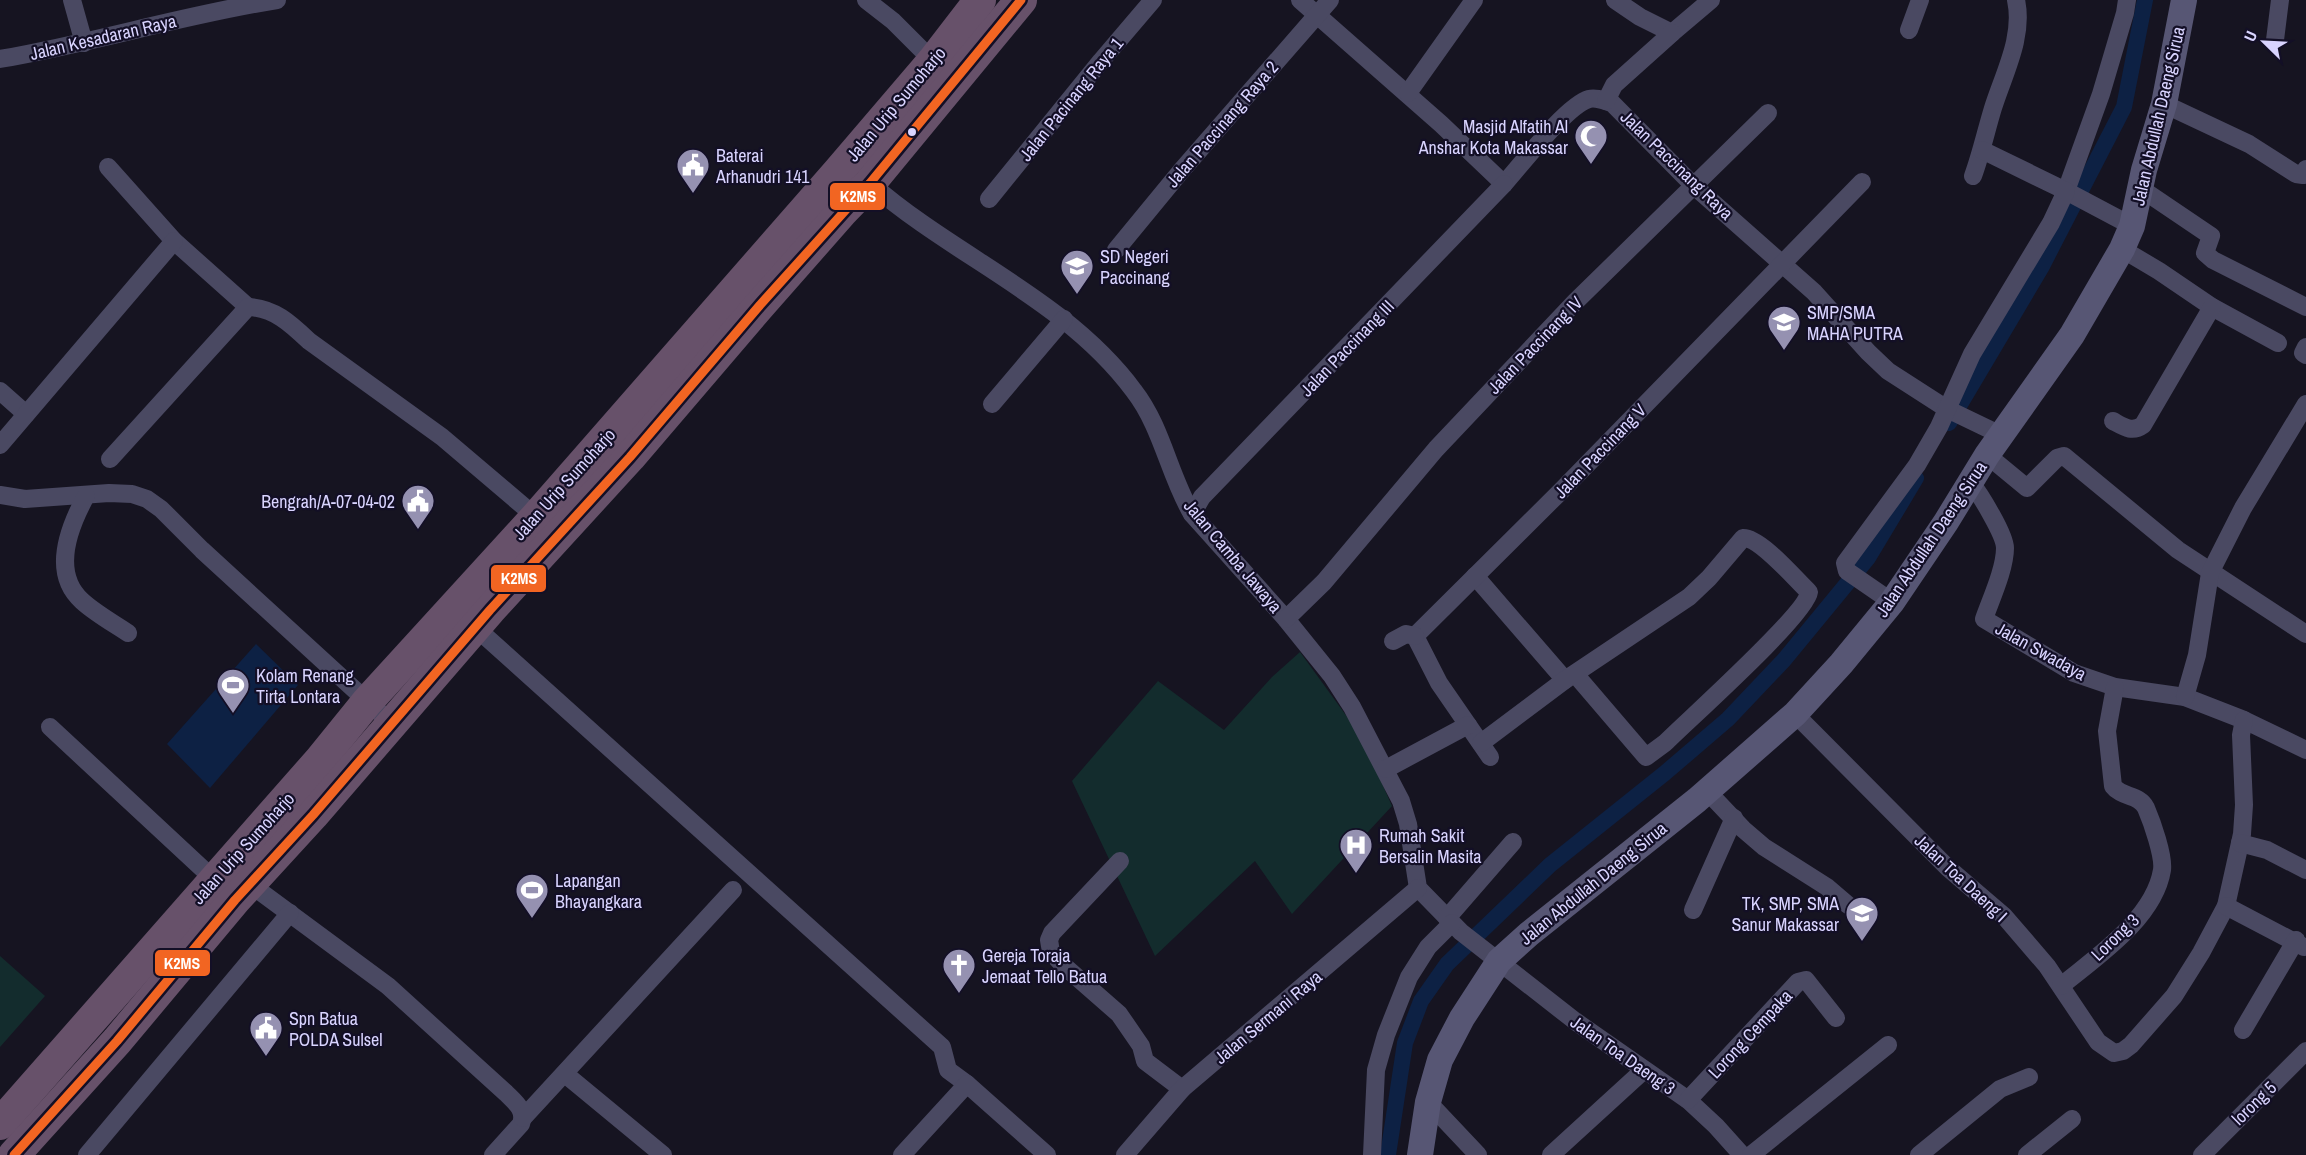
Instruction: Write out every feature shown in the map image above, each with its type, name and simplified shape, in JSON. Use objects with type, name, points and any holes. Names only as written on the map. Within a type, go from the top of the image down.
[{"type":"highway","name":"Jalan Urip Sumoharjo","points":[[14,1155],[117,1041],[233,888],[320,760],[367,702],[546,526],[683,396],[749,294],[980,0]]},
{"type":"highway","name":"Jalan Urip Sumoharjo","points":[[0,1124],[233,888],[313,815],[475,627],[546,526],[661,375],[842,212],[870,183],[1021,0]]},
{"type":"highway","points":[[661,375],[683,396]]},
{"type":"highway","points":[[0,1152],[4,1155]]},
{"type":"main road","name":"Jalan Abdullah Daeng Sirua","points":[[1420,1155],[1428,1102],[1440,1060],[1496,958],[1707,791],[1795,714],[1841,664],[1889,600],[1971,483],[1992,440],[2072,335],[2127,238],[2164,104],[2184,0]]},
{"type":"street","points":[[72,0],[84,43]]},
{"type":"street","name":"Jalan Kesadaran Raya","points":[[0,59],[84,43],[194,8],[277,0]]},
{"type":"street","points":[[867,0],[933,61]]},
{"type":"street","name":"Jalan Pacinang Raya 1","points":[[989,199],[1153,0]]},
{"type":"street","points":[[1300,0],[1407,93],[1504,184]]},
{"type":"street","name":"Jalan Paccinang Raya 2","points":[[1116,250],[1330,0]]},
{"type":"street","points":[[1407,93],[1474,0]]},
{"type":"street","points":[[1615,0],[1640,18],[1672,33]]},
{"type":"street","points":[[1606,101],[1614,85],[1711,0]]},
{"type":"street","points":[[1909,30],[1920,0]]},
{"type":"street","points":[[1973,176],[2016,43],[2020,16],[2016,0]]},
{"type":"street","points":[[1889,600],[1847,571],[1845,563],[1917,465],[1951,411],[1972,354],[2051,223],[2066,191],[2102,94],[2127,0]]},
{"type":"street","points":[[2275,40],[2280,0]]},
{"type":"street","name":"Jalan Paccinang Raya","points":[[1504,184],[1554,128],[1578,106],[1590,99],[1606,101],[1617,106],[1693,185],[1814,292],[1888,371],[1992,440],[2027,488],[2057,458],[2064,456],[2132,514],[2210,573]]},
{"type":"street","points":[[2164,104],[2249,144],[2296,174],[2303,175],[2306,169]]},
{"type":"street","name":"Jalan Paccinang IV","points":[[1286,619],[1324,582],[1383,509],[1436,449],[1575,302],[1768,113]]},
{"type":"street","points":[[1982,150],[2108,213],[2127,238],[2159,271],[2212,307],[2278,343]]},
{"type":"street","points":[[108,167],[174,241],[248,307],[265,308],[294,327],[309,341],[442,437],[546,526]]},
{"type":"street","name":"Jalan Paccinang V","points":[[1415,636],[1562,490],[1862,182]]},
{"type":"street","name":"Jalan Camba Jawaya","points":[[870,183],[907,214],[1064,319],[1110,362],[1136,393],[1152,421],[1181,494],[1192,514],[1286,619],[1323,664],[1347,699],[1401,801],[1408,824],[1418,888]]},
{"type":"street","name":"Jalan Paccinang III","points":[[1192,514],[1203,497],[1504,184]]},
{"type":"street","points":[[2140,188],[2211,236],[2205,253],[2213,260],[2306,307]]},
{"type":"street","points":[[0,446],[174,241]]},
{"type":"street","points":[[111,459],[248,307]]},
{"type":"street","points":[[2113,421],[2130,429],[2143,425],[2179,359],[2212,307]]},
{"type":"street","points":[[992,404],[1064,319]]},
{"type":"street","points":[[0,391],[26,414]]},
{"type":"street","points":[[2185,697],[2198,655],[2210,573],[2243,508],[2306,404]]},
{"type":"street","name":"Jalan Swadaya","points":[[1971,483],[1983,498],[2006,546],[2000,574],[1984,619],[2074,673],[2115,687],[2185,697],[2244,720],[2306,750]]},
{"type":"street","points":[[0,495],[25,500],[109,493],[132,494],[147,499],[161,509],[202,550],[391,723]]},
{"type":"street","points":[[86,496],[77,512],[67,543],[67,575],[71,588],[81,600],[129,633]]},
{"type":"street","points":[[1393,641],[1406,634],[1415,636],[1439,683],[1486,750],[1570,677],[1689,597],[1709,578],[1743,538],[1748,538],[1761,547],[1809,592],[1802,609],[1776,637],[1665,743],[1646,757],[1570,677],[1475,576]]},
{"type":"street","points":[[2210,573],[2306,634]]},
{"type":"street","points":[[475,627],[942,1047],[948,1070],[1047,1155]]},
{"type":"street","name":"Lorong 3","points":[[2061,986],[2135,922],[2153,896],[2162,868],[2162,857],[2145,808],[2140,800],[2118,792],[2113,786],[2107,720],[2115,687]]},
{"type":"street","name":"Jalan Toa Daeng I","points":[[1795,714],[1948,868],[2004,916],[2047,966],[2098,1041],[2114,1053],[2123,1051],[2132,1045],[2174,996],[2202,953],[2226,906]]},
{"type":"street","points":[[2243,1030],[2301,944],[2226,906],[2240,843],[2244,805],[2241,735],[2244,720]]},
{"type":"street","points":[[1386,769],[1468,725]]},
{"type":"street","points":[[50,727],[233,888],[290,913],[388,986],[506,1093],[520,1108],[523,1118]]},
{"type":"street","points":[[1707,791],[1764,848],[1827,887],[1848,905]]},
{"type":"street","points":[[1693,910],[1734,818]]},
{"type":"street","points":[[1372,1155],[1376,1070],[1386,1035],[1409,977],[1428,947],[1453,924],[1513,842]]},
{"type":"street","points":[[2240,843],[2267,850],[2306,870]]},
{"type":"street","points":[[1120,861],[1052,933],[1049,945],[1051,952],[1063,965],[1119,1014],[1141,1046],[1145,1061],[1182,1089]]},
{"type":"street","points":[[1418,888],[1453,924],[1496,958]]},
{"type":"street","name":"Jalan Sermani Raya","points":[[1125,1155],[1182,1089],[1418,888]]},
{"type":"street","points":[[493,1155],[512,1135],[523,1118],[734,890]]},
{"type":"street","points":[[87,1155],[290,913]]},
{"type":"street","name":"Jalan Toa Daeng 3","points":[[1496,958],[1575,1022],[1688,1100],[1742,1155]]},
{"type":"street","name":"Lorong Cempaka","points":[[1688,1100],[1798,982],[1806,980],[1836,1018]]},
{"type":"street","points":[[1751,1155],[1888,1045]]},
{"type":"street","name":"lorong 5","points":[[2202,1155],[2306,1050]]},
{"type":"street","points":[[1551,1155],[1644,1070]]},
{"type":"street","points":[[565,1074],[663,1155]]},
{"type":"street","points":[[1919,1155],[2000,1089],[2029,1077]]},
{"type":"street","points":[[902,1155],[967,1084]]},
{"type":"street","points":[[1428,1102],[1478,1155]]},
{"type":"street","points":[[2027,1155],[2072,1119]]},
{"type":"green space","points":[[1300,652],[1361,736],[1392,806],[1292,914],[1255,861],[1155,956],[1072,781],[1158,681],[1224,730],[1272,677]]},
{"type":"green space","points":[[0,956],[45,996],[0,1047]]},
{"type":"water","name":"Kolam Renang Tirta Lontara","points":[[256,644],[298,685],[210,788],[167,744]]},
{"type":"waterway","points":[[1949,423],[2041,268],[2124,107],[2145,0]]},
{"type":"waterway","points":[[1388,1155],[1405,1043],[1421,1001],[1447,964],[1550,865],[1728,719],[1784,660],[1868,558],[1916,478]]},
{"type":"transit line","name":"K2MS","points":[[14,1155],[117,1041],[235,900],[313,815],[490,610],[630,457],[760,305],[870,183],[1021,0]]},
{"type":"place","name":"Masjid Alfatih Al Anshar Kota Makassar","points":[[1591,165]]},
{"type":"place","name":"Baterai Arhanudri 141","points":[[693,194]]},
{"type":"place","name":"SD Negeri Paccinang","points":[[1077,295]]},
{"type":"place","name":"SMP/SMA MAHA PUTRA","points":[[1784,351]]},
{"type":"place","name":"Bengrah/A-07-04-02","points":[[418,530]]},
{"type":"place","name":"Kolam Renang Tirta Lontara","points":[[233,714]]},
{"type":"place","name":"Rumah Sakit Bersalin Masita","points":[[1356,874]]},
{"type":"place","name":"Lapangan Bhayangkara","points":[[532,919]]},
{"type":"place","name":"TK, SMP, SMA Sanur Makassar","points":[[1862,942]]},
{"type":"place","name":"Gereja Toraja Jemaat Tello Batua","points":[[959,994]]},
{"type":"place","name":"Spn Batua POLDA Sulsel","points":[[266,1057]]}]
